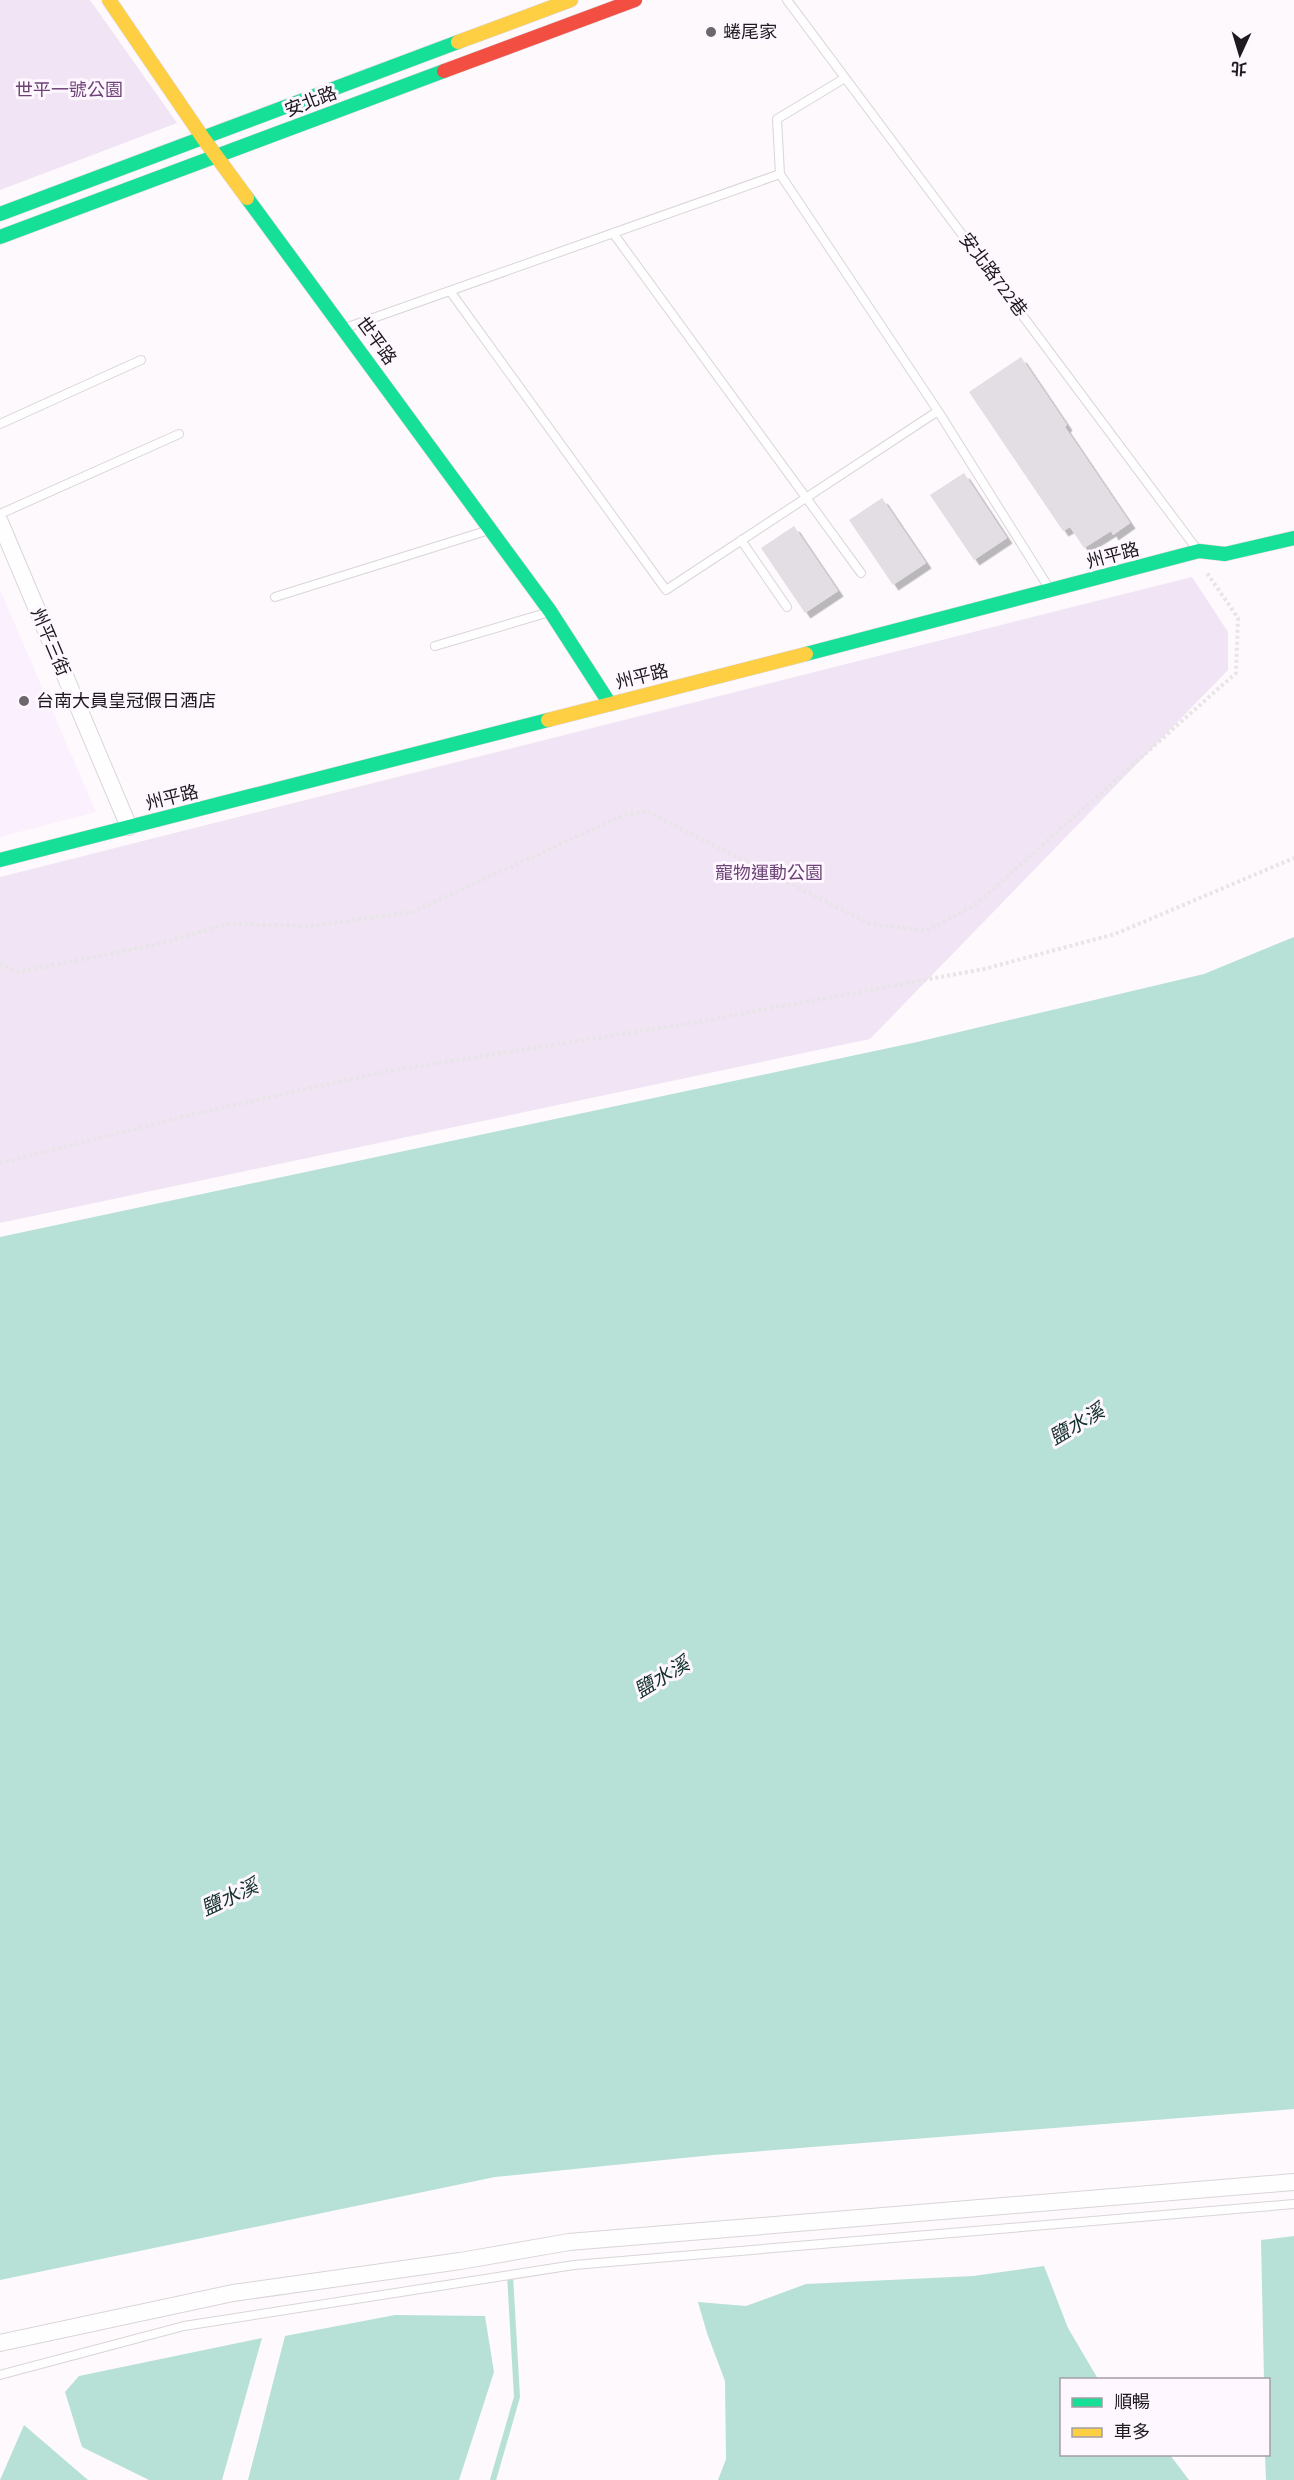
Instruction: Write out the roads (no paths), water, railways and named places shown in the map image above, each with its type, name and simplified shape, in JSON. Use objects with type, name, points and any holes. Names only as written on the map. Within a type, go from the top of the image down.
[{"type":"street","name":"世平路","points":[[110,0],[203,138],[550,611],[610,704]]},
{"type":"street","name":"安北路","points":[[0,237],[635,0]]},
{"type":"street","name":"安北路","points":[[0,214],[565,1]]},
{"type":"street","name":"州平三街","points":[[0,522],[129,827]]},
{"type":"street","name":"州平路","points":[[0,860],[1051,591],[1198,551],[1225,554],[1294,538]]},
{"type":"street","points":[[0,2343],[233,2293],[460,2261],[569,2242],[1294,2182]]},
{"type":"lane","name":"安北路722巷","points":[[787,0],[1198,551]]},
{"type":"lane","points":[[845,78],[777,119],[780,174],[938,411],[1051,591]]},
{"type":"lane","points":[[344,328],[780,174]]},
{"type":"lane","points":[[613,233],[861,573]]},
{"type":"lane","points":[[450,291],[666,590],[938,411]]},
{"type":"lane","points":[[0,424],[141,360]]},
{"type":"lane","points":[[0,514],[179,434]]},
{"type":"lane","points":[[275,597],[491,530]]},
{"type":"lane","points":[[741,540],[787,608]]},
{"type":"lane","points":[[435,646],[550,611]]},
{"type":"lane","points":[[0,2375],[184,2326],[574,2265],[1294,2204]]},
{"type":"water","name":"鹽水溪","points":[[1294,937],[1294,2109],[713,2155],[495,2177],[0,2280],[0,1237],[917,1042],[1204,974]]},
{"type":"water","points":[[1294,2236],[1294,2480],[1266,2480],[1265,2456],[1270,2456],[1270,2378],[1264,2378],[1261,2240]]},
{"type":"water","points":[[1044,2266],[1068,2328],[1097,2378],[1060,2378],[1060,2456],[1171,2456],[1189,2480],[718,2480],[726,2459],[725,2381],[698,2302],[746,2306],[806,2284],[973,2276]]},
{"type":"water","points":[[395,2315],[485,2316],[494,2372],[459,2480],[248,2480],[285,2336]]},
{"type":"water","points":[[262,2338],[222,2480],[149,2480],[82,2447],[65,2392],[79,2376]]},
{"type":"water","points":[[24,2425],[88,2480],[0,2480]]},
{"type":"waterway","points":[[493,2480],[517,2397],[510,2275]]},
{"type":"place","name":"蜷尾家","points":[[711,32]]},
{"type":"place","name":"台南大員皇冠假日酒店","points":[[24,701]]},
{"type":"park label","name":"世平一號公園","points":[[69,90]]},
{"type":"park label","name":"寵物運動公園","points":[[769,873]]}]
